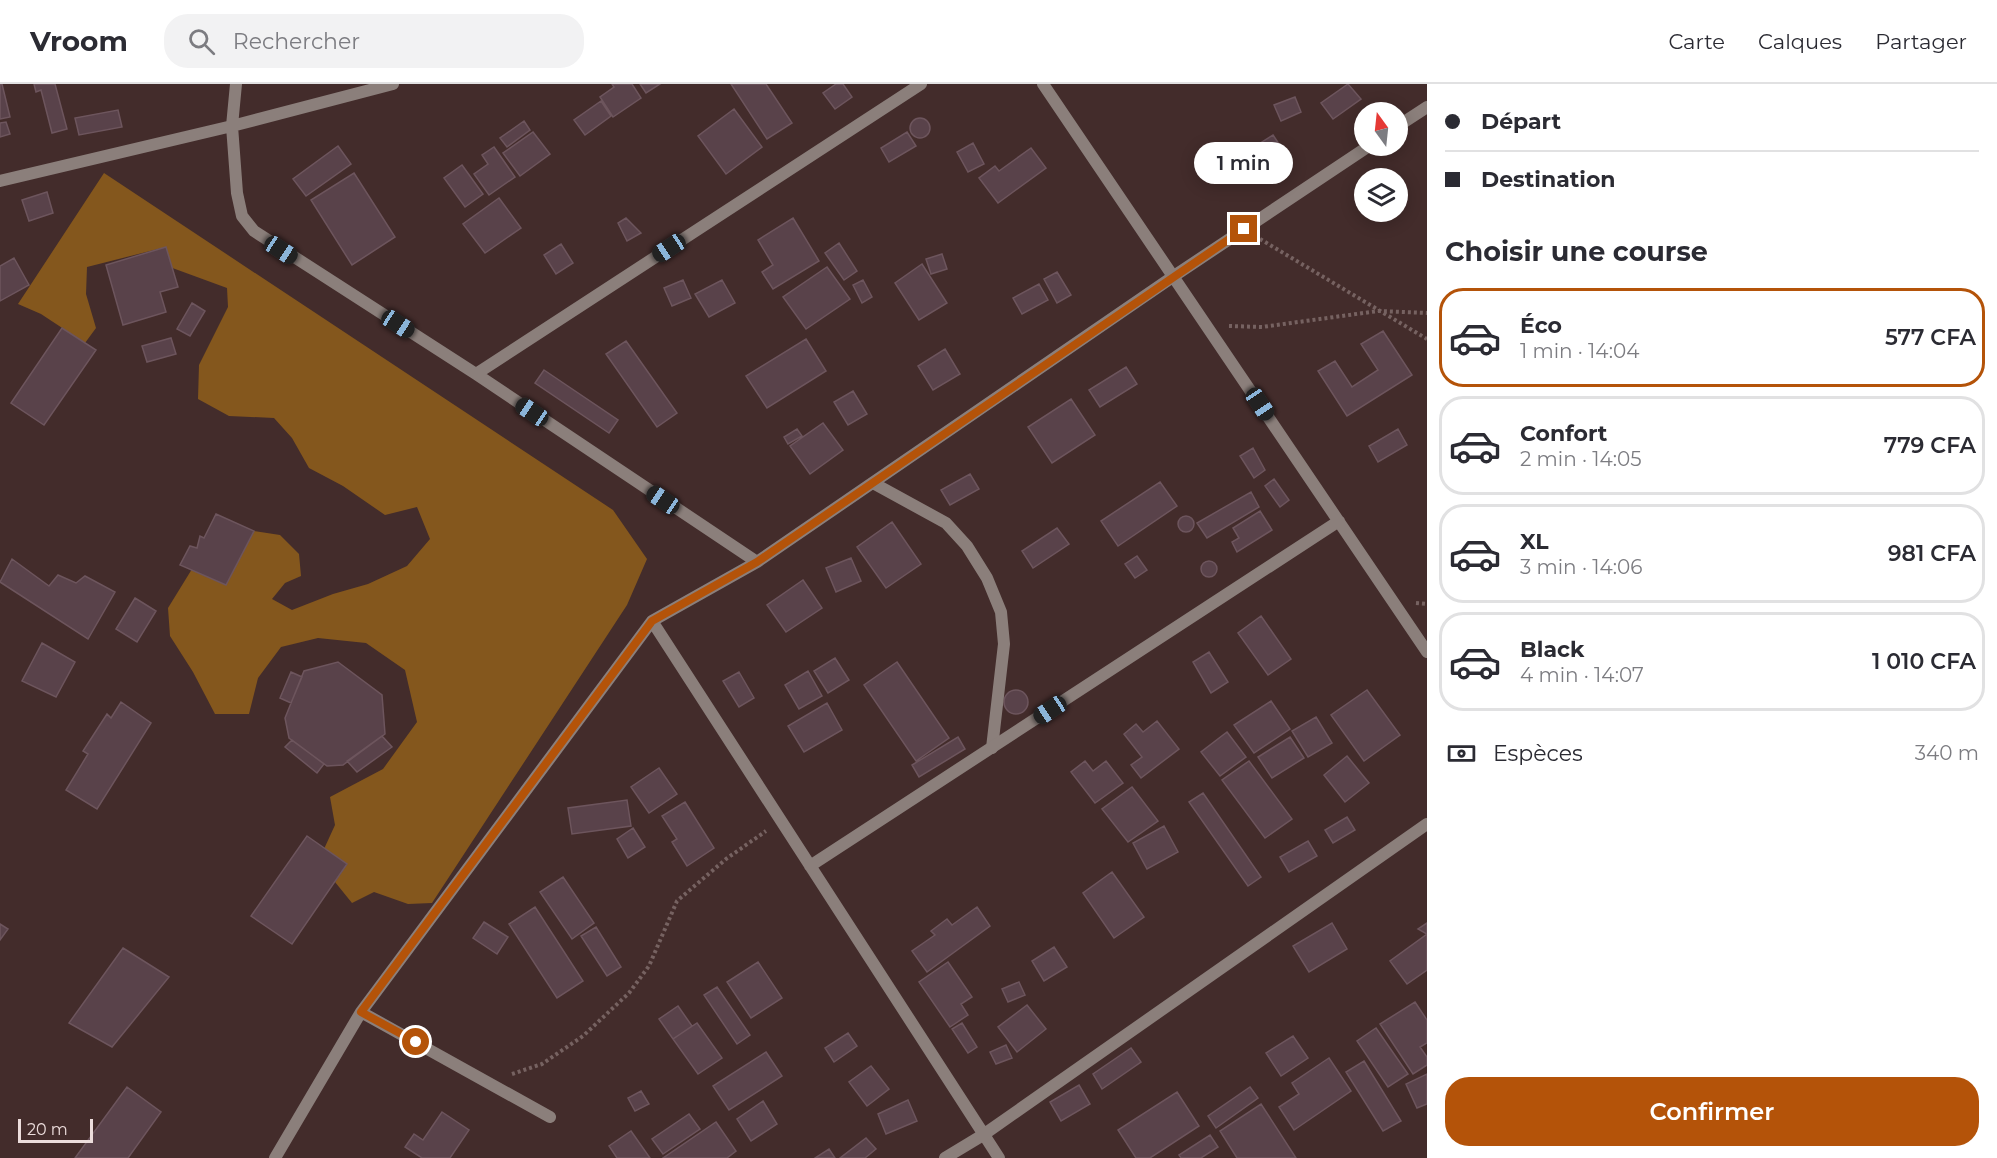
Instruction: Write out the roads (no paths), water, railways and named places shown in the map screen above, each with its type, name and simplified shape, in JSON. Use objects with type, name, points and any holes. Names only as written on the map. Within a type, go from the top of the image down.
[{"type":"street","points":[[236,84],[232,126],[237,193],[242,216],[254,231],[476,374],[757,562]]},
{"type":"street","points":[[0,181],[232,126],[393,84]]},
{"type":"street","points":[[476,374],[921,84]]},
{"type":"street","points":[[1043,84],[1427,652]]},
{"type":"street","points":[[1408,119],[1427,107]]},
{"type":"street","points":[[275,1158],[361,1012],[652,621],[757,562],[1174,276],[1354,156]]},
{"type":"street","points":[[873,483],[946,523],[968,546],[987,578],[1001,612],[1004,644],[992,748]]},
{"type":"street","points":[[810,866],[1340,521]]},
{"type":"street","points":[[652,621],[999,1158]]},
{"type":"street","points":[[945,1158],[983,1135],[1427,824]]},
{"type":"street","points":[[361,1012],[550,1117]]}]
